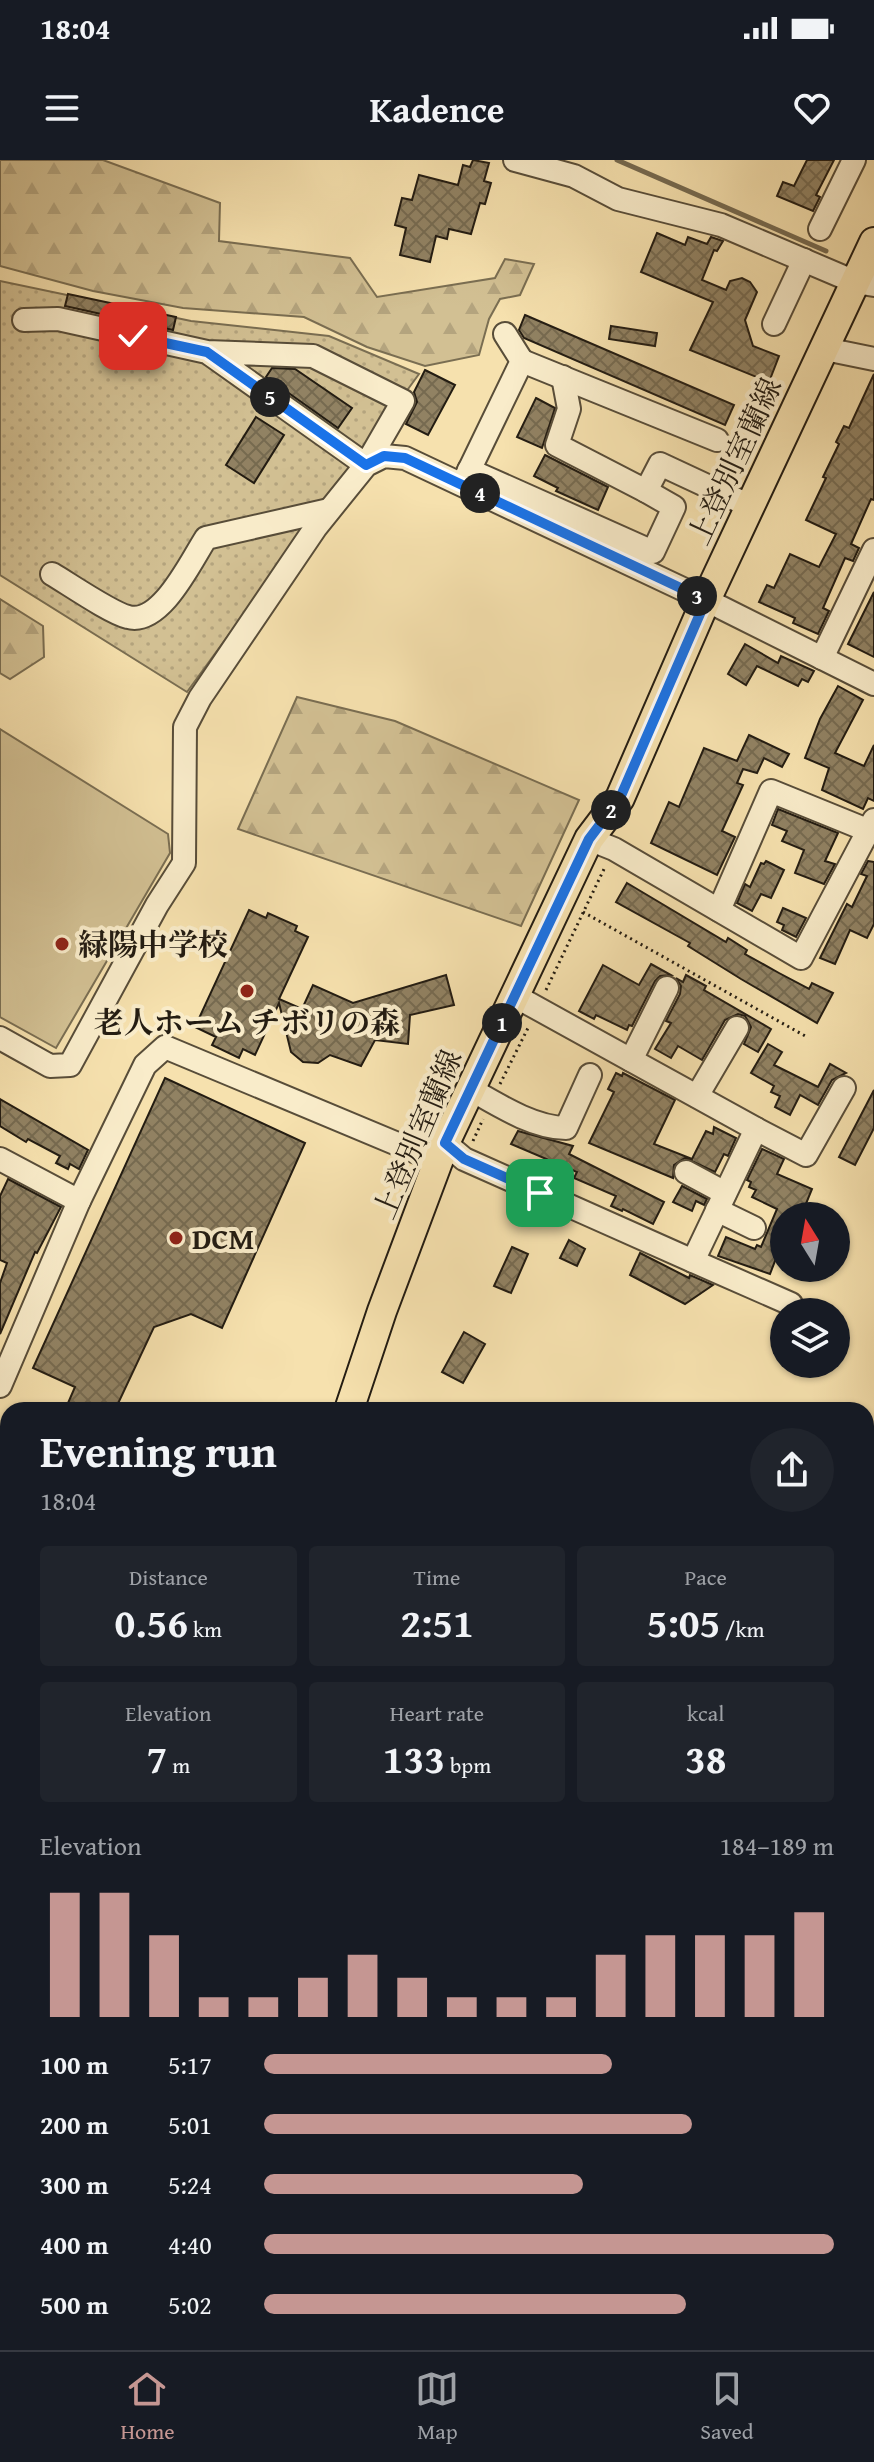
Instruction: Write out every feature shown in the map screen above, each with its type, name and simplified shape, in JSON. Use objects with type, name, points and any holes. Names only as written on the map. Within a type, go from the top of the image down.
[{"type":"main road","name":"上登別室蘭線","points":[[352,1402],[442,1152],[470,1089],[589,839],[620,798],[750,506],[825,349],[864,283],[874,242]]},
{"type":"street","points":[[515,160],[574,176],[618,199],[721,225],[864,283]]},
{"type":"street","points":[[820,229],[854,160]]},
{"type":"street","points":[[774,324],[804,260]]},
{"type":"street","points":[[0,1038],[50,1066],[70,1065],[157,905],[184,863],[185,727],[208,686],[329,510],[366,465],[403,401],[313,356],[207,352],[58,319],[24,320]]},
{"type":"street","points":[[505,334],[522,361],[717,440]]},
{"type":"street","points":[[825,349],[874,359]]},
{"type":"street","points":[[207,352],[366,465]]},
{"type":"street","points":[[465,478],[522,361]]},
{"type":"street","points":[[366,465],[384,456],[405,458],[465,478],[653,552],[674,507],[557,445],[569,409],[563,377]]},
{"type":"street","points":[[646,491],[660,464],[750,506]]},
{"type":"street","points":[[465,478],[874,684]]},
{"type":"street","points":[[52,574],[127,617],[143,618],[161,607],[206,538],[329,510]]},
{"type":"street","points":[[822,658],[874,550]]},
{"type":"street","points":[[589,839],[614,849],[801,958],[870,825],[771,791],[719,910]]},
{"type":"street","points":[[631,1060],[667,988]]},
{"type":"street","points":[[515,996],[806,1155],[844,1088]]},
{"type":"street","points":[[697,1096],[737,1028]]},
{"type":"street","points":[[0,1386],[79,1201],[145,1065],[165,1047],[464,1159],[777,1298]]},
{"type":"street","points":[[470,1089],[551,1128],[566,1128],[590,1075]]},
{"type":"street","points":[[693,1261],[756,1129]]},
{"type":"street","points":[[0,1159],[79,1201]]},
{"type":"street","points":[[686,1172],[754,1228]]},
{"type":"path","points":[[583,912],[807,1037]]},
{"type":"green space","points":[[0,160],[103,160],[220,203],[219,241],[350,258],[377,297],[495,278],[505,259],[534,264],[520,295],[500,299],[489,319],[479,355],[425,366],[367,347],[304,317],[183,308],[93,291],[0,266]]},
{"type":"green space","points":[[0,281],[191,321],[329,336],[419,374],[187,692],[0,575]]},
{"type":"green space","points":[[0,599],[43,626],[44,657],[10,679],[0,673]]},
{"type":"green space","points":[[297,697],[395,721],[579,800],[521,926],[238,829]]},
{"type":"green space","name":"緑陽中学校","points":[[0,729],[168,834],[170,853],[56,1048],[0,1017]]},
{"type":"building","points":[[473,160],[489,163],[484,181],[491,183],[485,204],[480,203],[471,234],[449,229],[447,239],[436,236],[430,262],[400,255],[406,228],[395,225],[402,198],[412,200],[419,175],[458,185],[463,165],[470,167]]},
{"type":"building","points":[[807,160],[834,160],[816,195],[820,197],[813,211],[777,196],[783,182],[794,186]]},
{"type":"building","points":[[657,233],[685,245],[688,237],[707,244],[711,237],[723,241],[717,251],[714,250],[702,280],[726,290],[730,281],[742,278],[750,282],[757,292],[745,320],[753,346],[779,356],[769,382],[690,350],[713,302],[641,272]]},
{"type":"building","points":[[68,294],[176,317],[173,330],[65,306]]},
{"type":"building","points":[[525,315],[734,405],[725,425],[524,338],[519,330]]},
{"type":"building","points":[[611,326],[657,333],[655,346],[609,339]]},
{"type":"building","points":[[272,368],[295,369],[352,408],[338,428],[266,377]]},
{"type":"building","points":[[425,370],[455,385],[428,435],[406,424],[417,402],[414,392]]},
{"type":"building","points":[[874,374],[874,500],[871,499],[851,544],[859,548],[853,561],[845,558],[823,608],[829,611],[818,634],[793,623],[795,618],[759,602],[767,585],[774,588],[790,554],[819,567],[836,534],[806,520],[826,478],[823,477],[839,444],[836,442],[844,426],[849,428]]},
{"type":"building","points":[[536,398],[555,408],[542,448],[517,437]]},
{"type":"building","points":[[256,417],[284,435],[254,483],[226,465]]},
{"type":"building","points":[[545,455],[608,487],[598,510],[556,491],[558,488],[534,476]]},
{"type":"building","points":[[874,592],[874,657],[848,644]]},
{"type":"building","points":[[745,644],[778,663],[781,656],[814,671],[808,682],[802,679],[798,686],[757,666],[746,685],[728,674]]},
{"type":"building","points":[[838,686],[863,700],[835,753],[864,766],[874,745],[874,801],[868,798],[863,809],[822,790],[829,768],[805,758],[820,719]]},
{"type":"building","points":[[749,735],[789,754],[782,767],[764,758],[757,773],[743,769],[737,783],[743,785],[722,831],[735,837],[717,875],[651,843],[669,802],[679,807],[704,748],[737,761]]},
{"type":"building","points":[[778,809],[838,833],[825,861],[835,864],[824,884],[795,873],[804,850],[782,841],[787,831],[772,825]]},
{"type":"building","points":[[766,861],[784,870],[771,898],[761,894],[752,911],[737,903],[745,884],[750,887],[761,863]]},
{"type":"building","points":[[868,861],[874,862],[874,924],[867,938],[850,930],[835,964],[820,958],[847,904],[852,907],[867,876],[861,874]]},
{"type":"building","points":[[627,883],[726,942],[728,938],[747,950],[745,954],[779,973],[809,989],[812,983],[833,993],[817,1023],[688,946],[690,943],[616,902]]},
{"type":"building","points":[[783,908],[806,918],[796,937],[782,930],[784,925],[777,922]]},
{"type":"building","name":"老人ホーム チボリの森","points":[[249,910],[266,918],[268,913],[297,926],[295,931],[308,937],[279,999],[302,1009],[313,985],[353,1003],[446,975],[454,1005],[410,1015],[408,1044],[375,1040],[361,1066],[330,1055],[318,1063],[303,1062],[291,1052],[279,1003],[255,1055],[243,1049],[239,1058],[212,1045],[216,1037],[195,1027]]},
{"type":"building","points":[[651,964],[671,975],[660,976],[655,981],[627,1030],[596,1015],[594,1019],[579,1011],[603,965],[639,985]]},
{"type":"building","points":[[686,975],[706,986],[704,990],[771,1029],[758,1052],[744,1044],[751,1027],[745,1016],[738,1014],[725,1020],[702,1060],[678,1046],[671,1058],[655,1049],[671,1023],[666,1021],[680,994],[681,986],[676,978],[683,982]]},
{"type":"building","points":[[768,1044],[782,1052],[774,1065],[818,1087],[830,1064],[846,1073],[832,1080],[818,1105],[800,1095],[790,1115],[775,1107],[780,1096],[771,1092],[774,1086],[751,1073]]},
{"type":"building","points":[[616,1073],[622,1076],[623,1073],[675,1100],[654,1144],[692,1159],[706,1131],[713,1134],[714,1127],[736,1138],[728,1156],[724,1154],[715,1172],[685,1158],[674,1165],[673,1178],[589,1143],[614,1092],[608,1089]]},
{"type":"building","points":[[165,1078],[305,1143],[222,1328],[191,1314],[154,1327],[119,1402],[68,1402],[75,1387],[33,1368]]},
{"type":"building","points":[[874,1090],[874,1128],[855,1165],[839,1157]]},
{"type":"building","points":[[0,1099],[88,1150],[79,1169],[70,1164],[68,1169],[56,1163],[60,1156],[28,1139],[26,1142],[0,1126]]},
{"type":"building","points":[[518,1131],[573,1146],[569,1154],[664,1202],[653,1224],[611,1206],[616,1196],[574,1178],[577,1172],[511,1144]]},
{"type":"building","points":[[762,1149],[784,1159],[777,1174],[812,1189],[807,1202],[770,1202],[770,1206],[752,1197],[756,1190],[749,1187],[751,1182],[747,1180]]},
{"type":"building","points":[[8,1179],[61,1207],[35,1252],[0,1334],[0,1283],[7,1263],[0,1260],[0,1196]]},
{"type":"building","points":[[682,1186],[707,1199],[704,1205],[696,1201],[692,1211],[673,1202]]},
{"type":"building","points":[[770,1226],[770,1274],[718,1256],[726,1237],[755,1249],[757,1245],[761,1247]]},
{"type":"building","points":[[569,1240],[585,1249],[577,1266],[560,1258]]},
{"type":"building","points":[[512,1247],[528,1254],[511,1293],[494,1286]]},
{"type":"building","points":[[640,1253],[689,1278],[690,1275],[713,1285],[685,1304],[630,1275]]},
{"type":"building","points":[[464,1332],[485,1344],[463,1383],[442,1372]]},
{"type":"waterway","points":[[617,160],[826,251]]},
{"type":"place","name":"緑陽中学校","points":[[62,944]]},
{"type":"place","name":"老人ホーム チボリの森","points":[[247,991]]},
{"type":"place","name":"DCM","points":[[176,1238]]},
{"type":"route","points":[[133,336],[207,352],[366,465],[384,456],[405,458],[706,600],[620,798],[589,839],[445,1143],[464,1159],[540,1193]]}]
